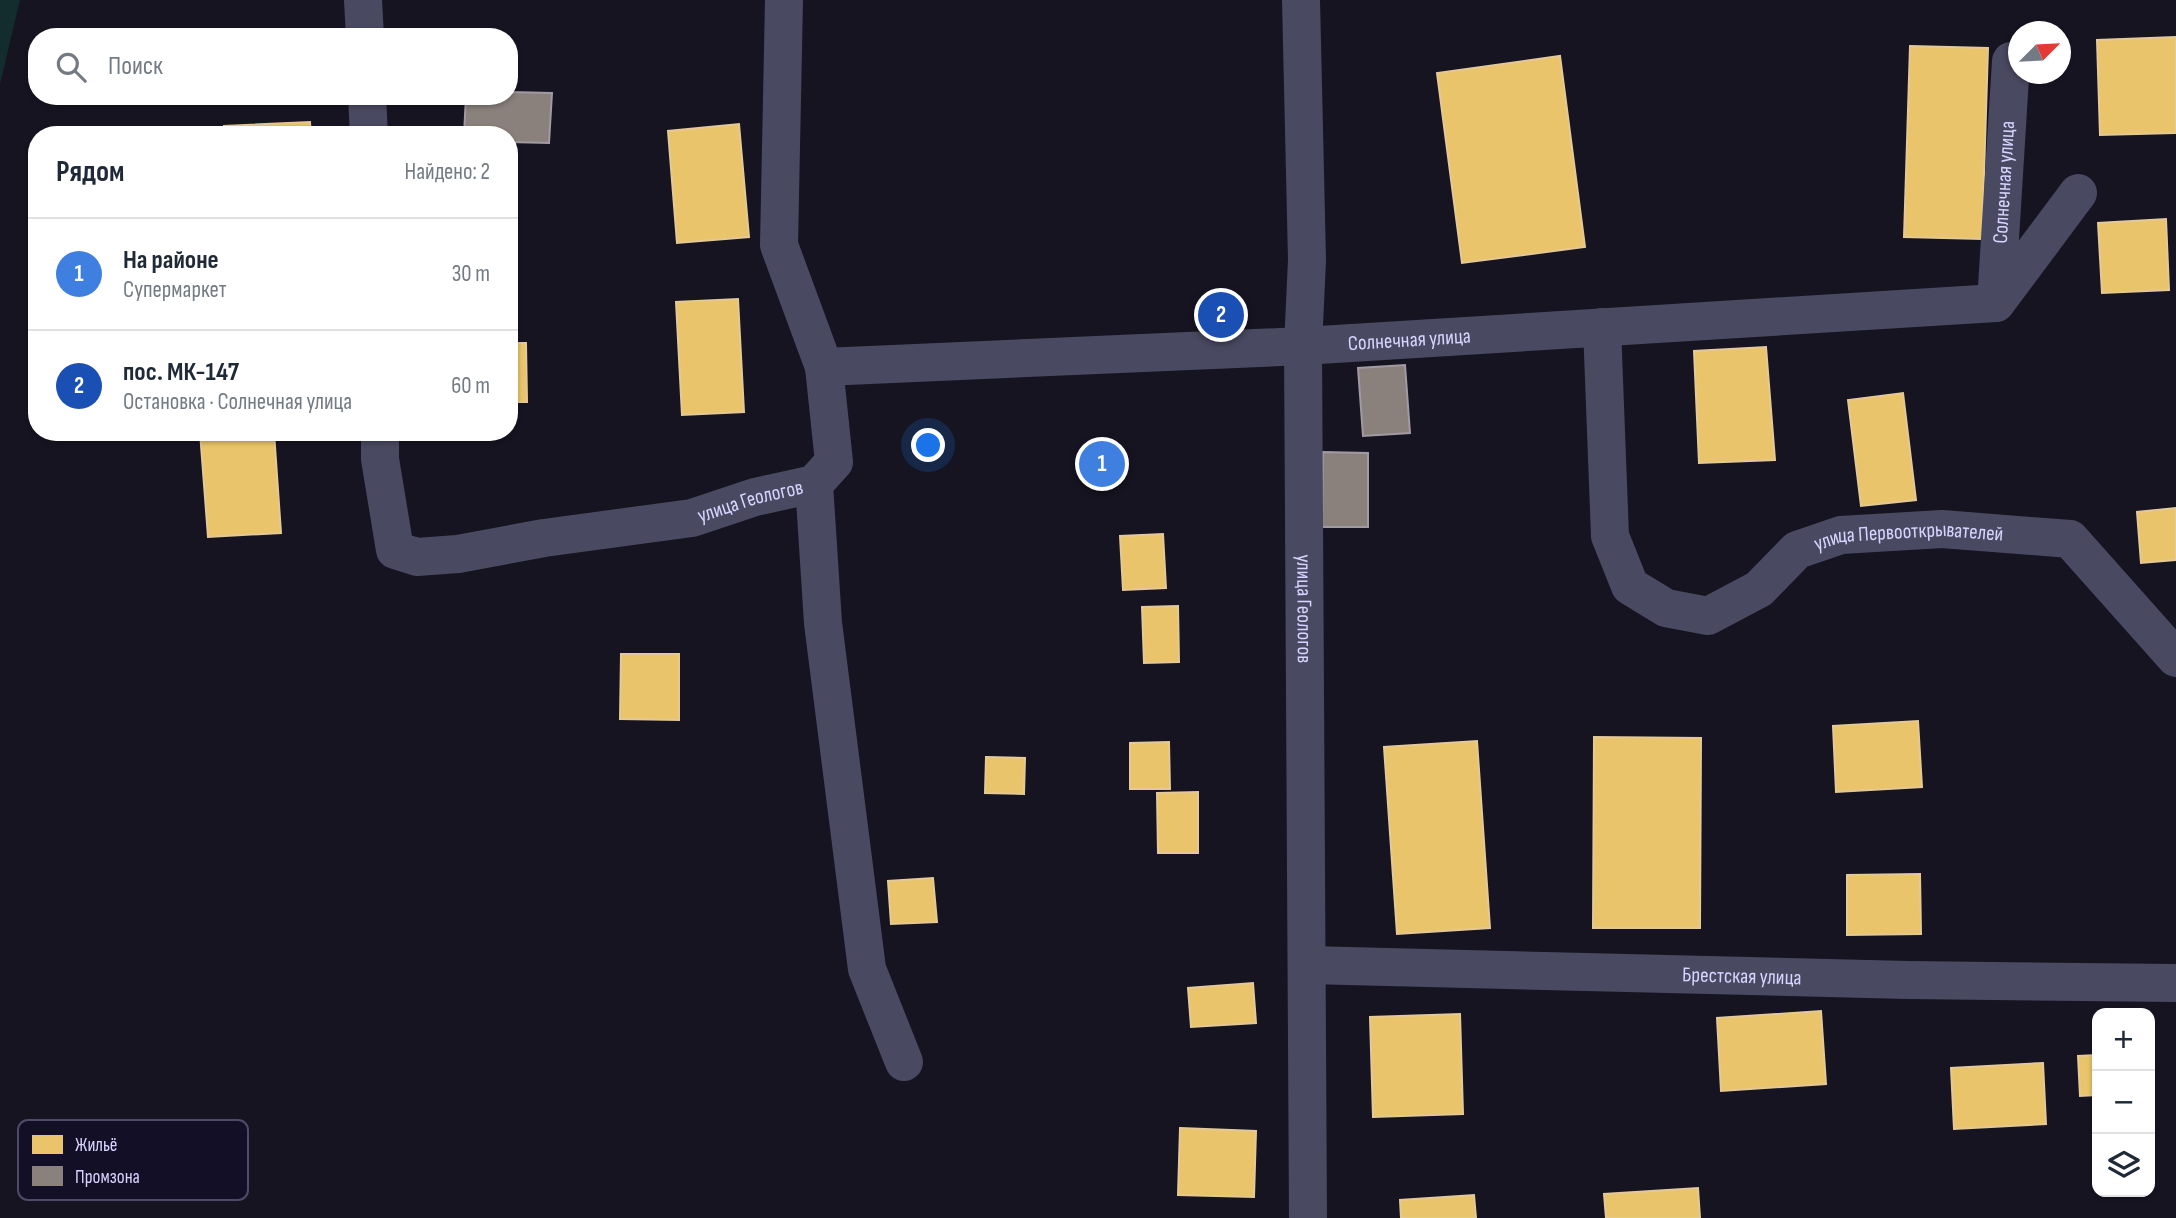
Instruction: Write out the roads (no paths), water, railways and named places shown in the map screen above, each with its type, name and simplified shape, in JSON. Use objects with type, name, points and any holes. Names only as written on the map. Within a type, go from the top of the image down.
[{"type":"street","points":[[363,0],[365,28]]},
{"type":"street","name":"улица Геологов","points":[[380,441],[380,459],[395,550],[417,557],[457,554],[544,538],[692,518],[755,497],[814,484],[834,461],[824,367],[779,245],[784,0]]},
{"type":"street","name":"улица Геологов","points":[[1301,0],[1307,260],[1303,346],[1308,1218]]},
{"type":"street","name":"Солнечная улица","points":[[1996,303],[2010,84]]},
{"type":"street","points":[[367,105],[369,126]]},
{"type":"street","name":"Солнечная улица","points":[[824,367],[1303,346],[1996,303],[2078,193]]},
{"type":"street","name":"улица Первооткрывателей","points":[[1602,327],[1610,536],[1630,586],[1666,608],[1708,616],[1759,589],[1797,550],[1841,535],[1942,529],[2070,539],[2176,658]]},
{"type":"street","points":[[814,484],[823,623],[867,970],[904,1062]]},
{"type":"street","points":[[2176,658],[2176,665]]},
{"type":"street","name":"Брестская улица","points":[[1308,965],[1908,980],[2176,983]]},
{"type":"place","name":"пос. МК-147","points":[[1221,315]]},
{"type":"place","name":"На районе","points":[[1102,464]]}]
